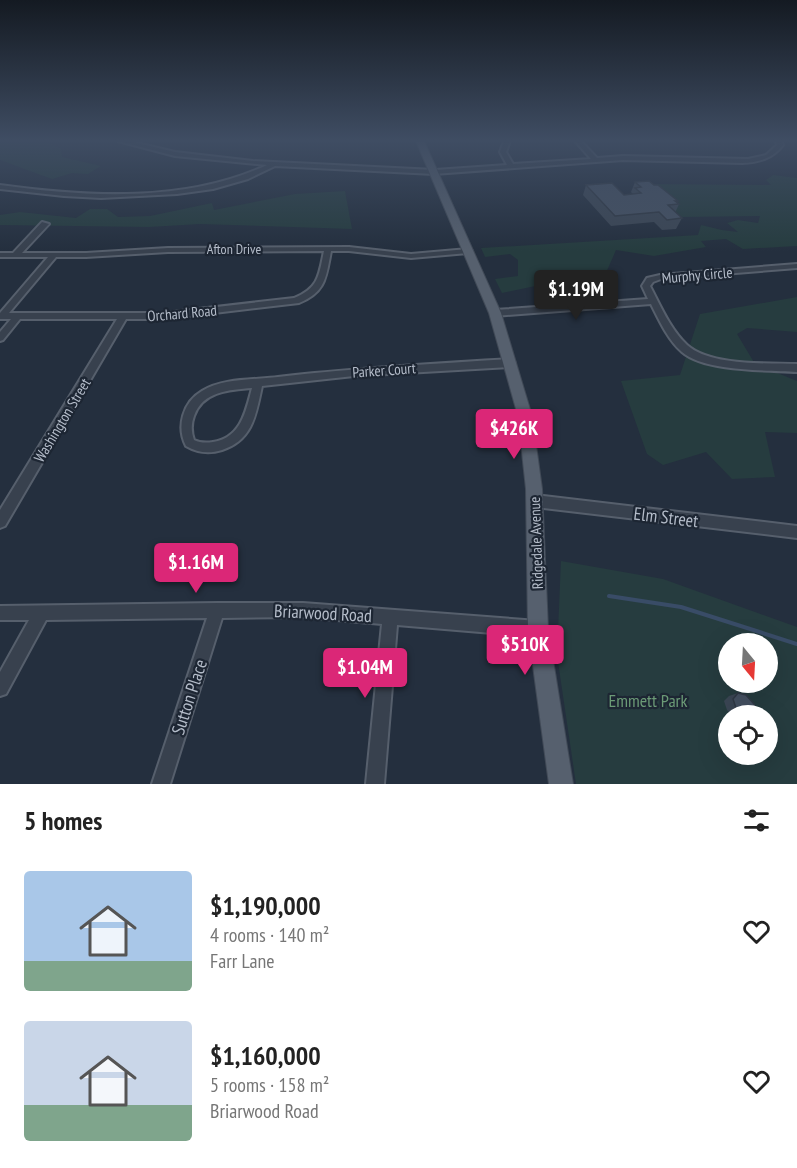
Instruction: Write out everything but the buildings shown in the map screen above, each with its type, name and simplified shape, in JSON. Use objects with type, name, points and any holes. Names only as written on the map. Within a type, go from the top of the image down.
[{"type":"main road","name":"Ridgedale Avenue","points":[[436,178],[495,314],[525,416],[535,501],[538,629],[561,784]]},
{"type":"street","points":[[0,187],[72,195],[154,194],[229,182],[240,178]]},
{"type":"street","points":[[15,255],[45,224]]},
{"type":"street","name":"Afton Drive","points":[[0,255],[190,249],[328,249],[411,256],[468,251]]},
{"type":"street","name":"Orchard Road","points":[[1,316],[173,316],[296,301],[319,288],[328,249]]},
{"type":"street","points":[[1,316],[54,255]]},
{"type":"street","name":"Murphy Circle","points":[[797,266],[660,277],[646,284],[682,346],[698,357],[710,361],[797,368]]},
{"type":"street","points":[[495,314],[655,302]]},
{"type":"street","points":[[0,338],[18,316]]},
{"type":"street","name":"Washington Street","points":[[0,522],[123,317]]},
{"type":"street","name":"Parker Court","points":[[258,383],[247,425],[236,440],[208,447],[190,443],[186,434],[186,426],[190,411],[199,398],[215,389],[258,383],[354,372],[510,363]]},
{"type":"street","name":"Elm Street","points":[[535,501],[797,532]]},
{"type":"street","name":"Sutton Place","points":[[161,784],[217,610]]},
{"type":"street","name":"Briarwood Road","points":[[0,613],[303,610],[538,629]]},
{"type":"street","points":[[0,688],[41,614]]},
{"type":"street","points":[[375,784],[390,617]]},
{"type":"green space","points":[[769,178],[797,178],[797,246],[743,249],[726,239],[701,241],[706,247],[654,256],[616,250],[606,273],[611,302],[586,301],[564,280],[502,293],[495,279],[518,276],[518,260],[510,254],[485,257],[481,248],[698,235],[701,225],[738,232],[727,223],[738,220],[758,223],[760,216],[682,217],[643,184],[771,185],[766,180]]},
{"type":"green space","points":[[345,191],[352,229],[200,224],[149,227],[0,225],[0,215],[20,212],[76,218],[90,209],[107,209],[118,217],[150,216],[212,203],[214,210],[295,194]]},
{"type":"green space","points":[[797,297],[797,332],[747,328],[737,334],[755,364],[797,381],[797,433],[765,432],[775,477],[732,479],[706,452],[663,465],[647,454],[621,381],[680,375],[700,314]]},
{"type":"green space","name":"Emmett Park","points":[[561,561],[663,579],[797,627],[797,784],[576,784],[557,655]]},
{"type":"waterway","points":[[609,596],[681,607],[797,644]]}]
